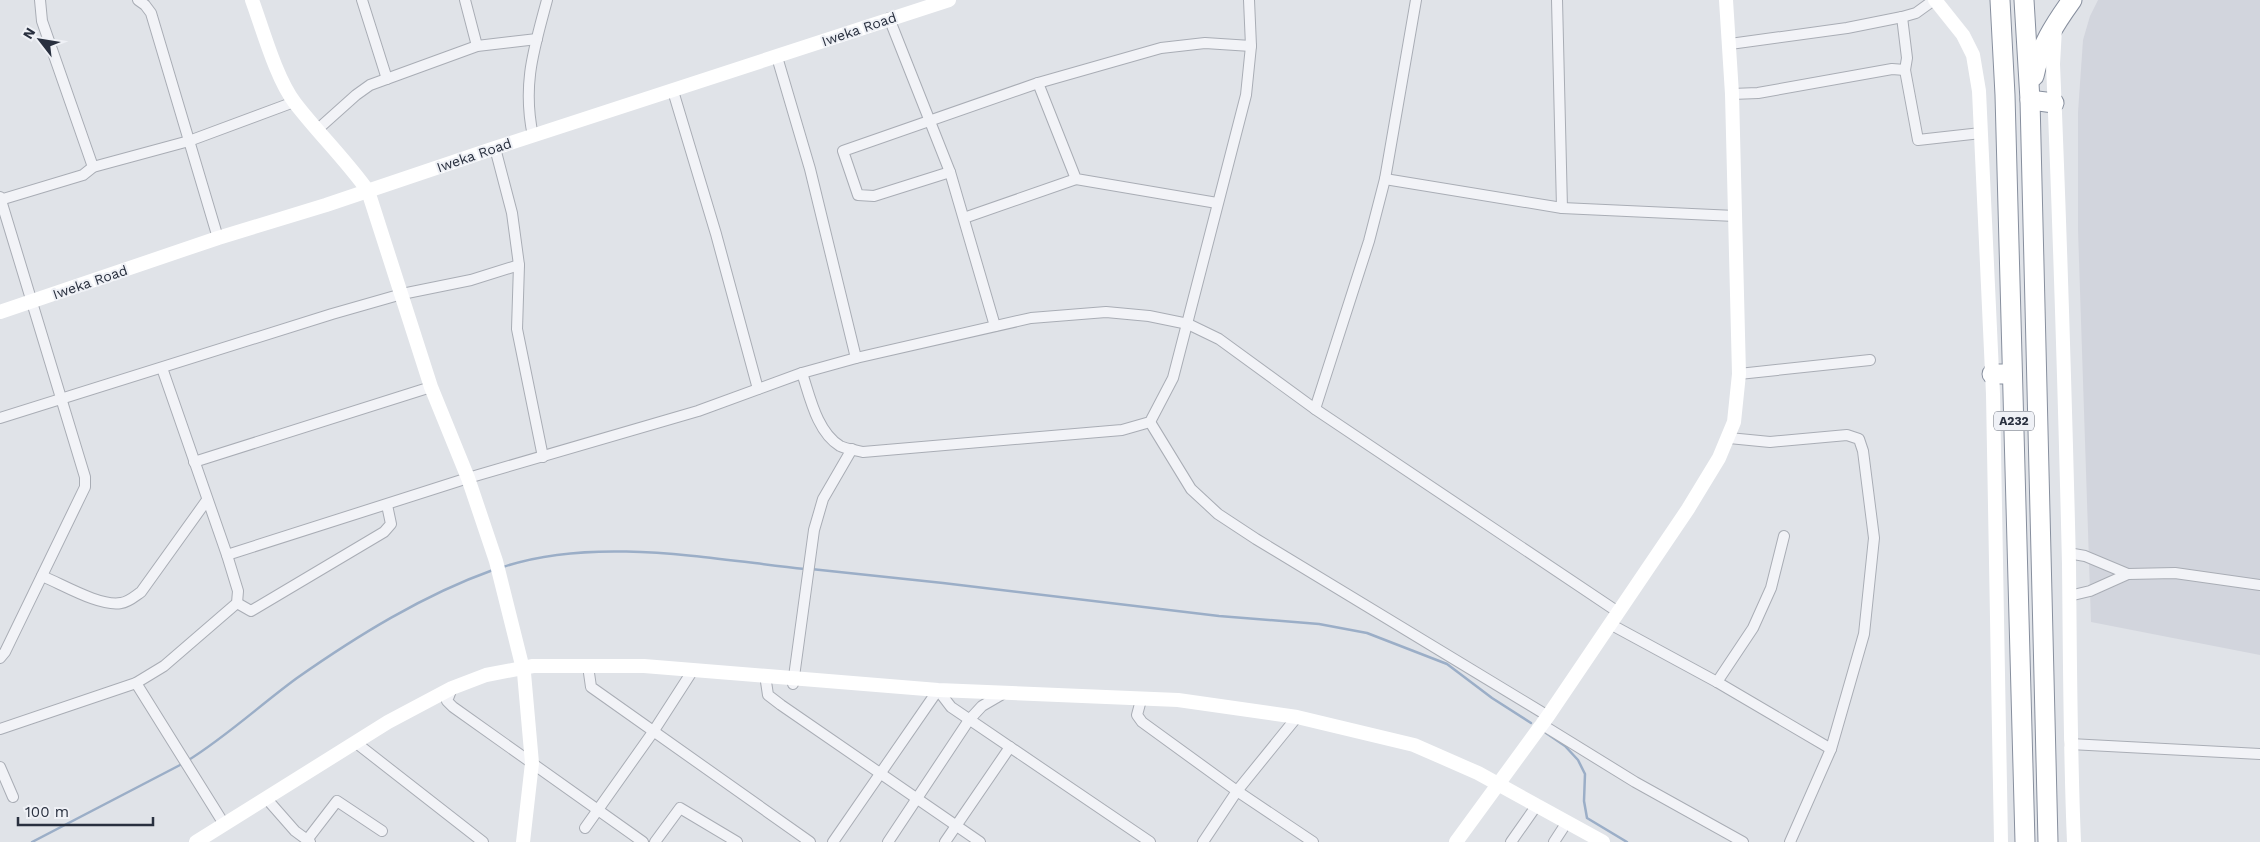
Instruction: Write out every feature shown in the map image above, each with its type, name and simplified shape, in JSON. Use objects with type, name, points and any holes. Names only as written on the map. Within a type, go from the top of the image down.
[{"type":"highway","name":"A232","points":[[2000,0],[2006,105],[2024,842]]},
{"type":"highway","name":"A232","points":[[2024,0],[2030,97],[2048,842]]},
{"type":"highway","points":[[2054,103],[2030,97],[2040,52],[2056,22],[2072,0]]},
{"type":"highway","points":[[1992,374],[2012,374]]},
{"type":"street","points":[[40,0],[42,21],[93,167]]},
{"type":"street","points":[[138,0],[145,5],[151,14],[218,238]]},
{"type":"street","points":[[252,0],[286,88],[294,102],[350,166],[368,191],[431,387],[468,478],[498,568],[522,668],[532,763],[524,842]]},
{"type":"street","points":[[362,0],[387,79]]},
{"type":"street","points":[[465,0],[477,46]]},
{"type":"street","points":[[533,136],[527,99],[529,70],[547,0]]},
{"type":"street","name":"Iweka Road","points":[[0,312],[218,238],[777,58],[888,18],[949,0]]},
{"type":"street","points":[[802,374],[817,416],[827,432],[840,446],[863,452],[1122,430],[1150,422],[1173,378],[1246,95],[1251,46],[1249,0]]},
{"type":"street","points":[[1315,410],[1369,241],[1384,179],[1416,0]]},
{"type":"street","points":[[1557,0],[1562,208]]},
{"type":"street","points":[[1456,842],[1544,720],[1688,509],[1729,438],[1738,402],[1739,374],[1732,94],[1726,0]]},
{"type":"street","points":[[1730,44],[1847,28],[1902,17],[1916,13],[1935,0],[1963,35],[1973,55],[1979,91],[1992,374],[2001,842]]},
{"type":"street","points":[[1902,17],[1907,58],[1905,70],[1918,140],[1981,133]]},
{"type":"street","points":[[888,18],[950,172],[996,326]]},
{"type":"street","points":[[2056,22],[2053,64],[2063,347],[2069,596],[2070,744],[2074,842]]},
{"type":"street","points":[[318,128],[370,85],[477,46],[537,39]]},
{"type":"street","points":[[950,172],[874,196],[858,195],[843,152],[1038,83],[1161,48],[1205,44],[1251,46]]},
{"type":"street","points":[[777,58],[810,169],[856,358]]},
{"type":"street","points":[[1732,94],[1758,94],[1892,69],[1905,70]]},
{"type":"street","points":[[1038,83],[1076,179]]},
{"type":"street","points":[[673,91],[716,234],[758,389]]},
{"type":"street","points":[[0,658],[5,652],[85,487],[85,477],[0,199],[84,175],[93,167],[190,141],[294,102]]},
{"type":"street","points":[[495,148],[512,213],[519,265],[516,330],[542,458]]},
{"type":"street","points":[[964,218],[1076,179],[1217,203]]},
{"type":"street","points":[[1384,179],[1562,208],[1735,216]]},
{"type":"street","points":[[0,418],[402,294],[471,280],[519,265]]},
{"type":"street","points":[[227,554],[388,505],[468,478],[698,411],[802,374],[856,358],[1032,318],[1106,312],[1149,316],[1188,324],[1219,339],[1315,410],[1618,612]]},
{"type":"street","points":[[1739,374],[1870,360]]},
{"type":"street","points":[[0,729],[136,684],[164,666],[237,603],[238,591],[227,554],[162,368]]},
{"type":"street","points":[[194,462],[431,387]]},
{"type":"street","points":[[1150,422],[1191,489],[1218,514],[1544,720],[1635,782],[1743,842]]},
{"type":"street","points":[[1729,438],[1770,442],[1848,435],[1858,439],[1863,450],[1874,538],[1870,591],[1864,634],[1831,748],[1790,842]]},
{"type":"street","points":[[794,681],[814,530],[823,499],[852,449]]},
{"type":"street","points":[[42,576],[106,603],[120,603],[130,600],[141,592],[207,500]]},
{"type":"street","points":[[237,603],[251,611],[384,532],[391,524],[388,505]]},
{"type":"street","points":[[1717,682],[1753,628],[1771,588],[1784,536]]},
{"type":"street","points":[[2068,553],[2085,556],[2128,574]]},
{"type":"street","points":[[2069,596],[2090,591],[2128,574],[2175,573],[2260,584]]},
{"type":"street","points":[[1610,624],[1717,682],[1831,748]]},
{"type":"street","points":[[588,666],[591,687],[810,842]]},
{"type":"street","points":[[196,842],[356,742],[452,688],[486,675],[522,668],[588,666],[644,666],[765,675],[794,681],[938,690],[1141,700],[1178,700],[1297,717],[1414,745],[1478,773],[1602,842]]},
{"type":"street","points":[[585,828],[653,732],[693,670]]},
{"type":"street","points":[[765,675],[768,695],[980,842]]},
{"type":"street","points":[[136,684],[224,824]]},
{"type":"street","points":[[452,688],[447,701],[453,707],[643,842]]},
{"type":"street","points":[[833,842],[938,690]]},
{"type":"street","points":[[938,690],[951,707],[969,720],[1150,842]]},
{"type":"street","points":[[888,842],[969,720],[982,706],[1007,692]]},
{"type":"street","points":[[1141,700],[1137,715],[1142,722],[1237,792],[1312,842]]},
{"type":"street","points":[[1203,842],[1237,792],[1297,717]]},
{"type":"street","points":[[356,742],[483,842]]},
{"type":"street","points":[[2070,744],[2260,754]]},
{"type":"street","points":[[945,842],[955,824],[1010,747]]},
{"type":"street","points":[[0,768],[13,797]]},
{"type":"street","points":[[266,798],[302,840],[336,801],[382,831]]},
{"type":"street","points":[[1511,842],[1537,805]]},
{"type":"street","points":[[654,842],[680,808],[737,842]]},
{"type":"street","points":[[1554,842],[1567,822]]},
{"type":"shaded area","points":[[2098,0],[2260,0],[2260,655],[2091,622],[2078,231],[2078,112],[2083,40],[2090,16]]},
{"type":"waterway","points":[[503,567],[538,558],[614,551],[692,556],[805,569]]},
{"type":"waterway","points":[[811,569],[1219,616],[1319,624],[1367,633],[1447,664],[1492,698],[1531,723]]},
{"type":"waterway","points":[[187,761],[215,742],[297,678],[367,632],[416,604],[493,570]]},
{"type":"waterway","points":[[1546,733],[1565,746],[1578,760],[1585,774],[1584,801],[1587,818],[1627,842]]},
{"type":"waterway","points":[[32,842],[182,764]]}]
